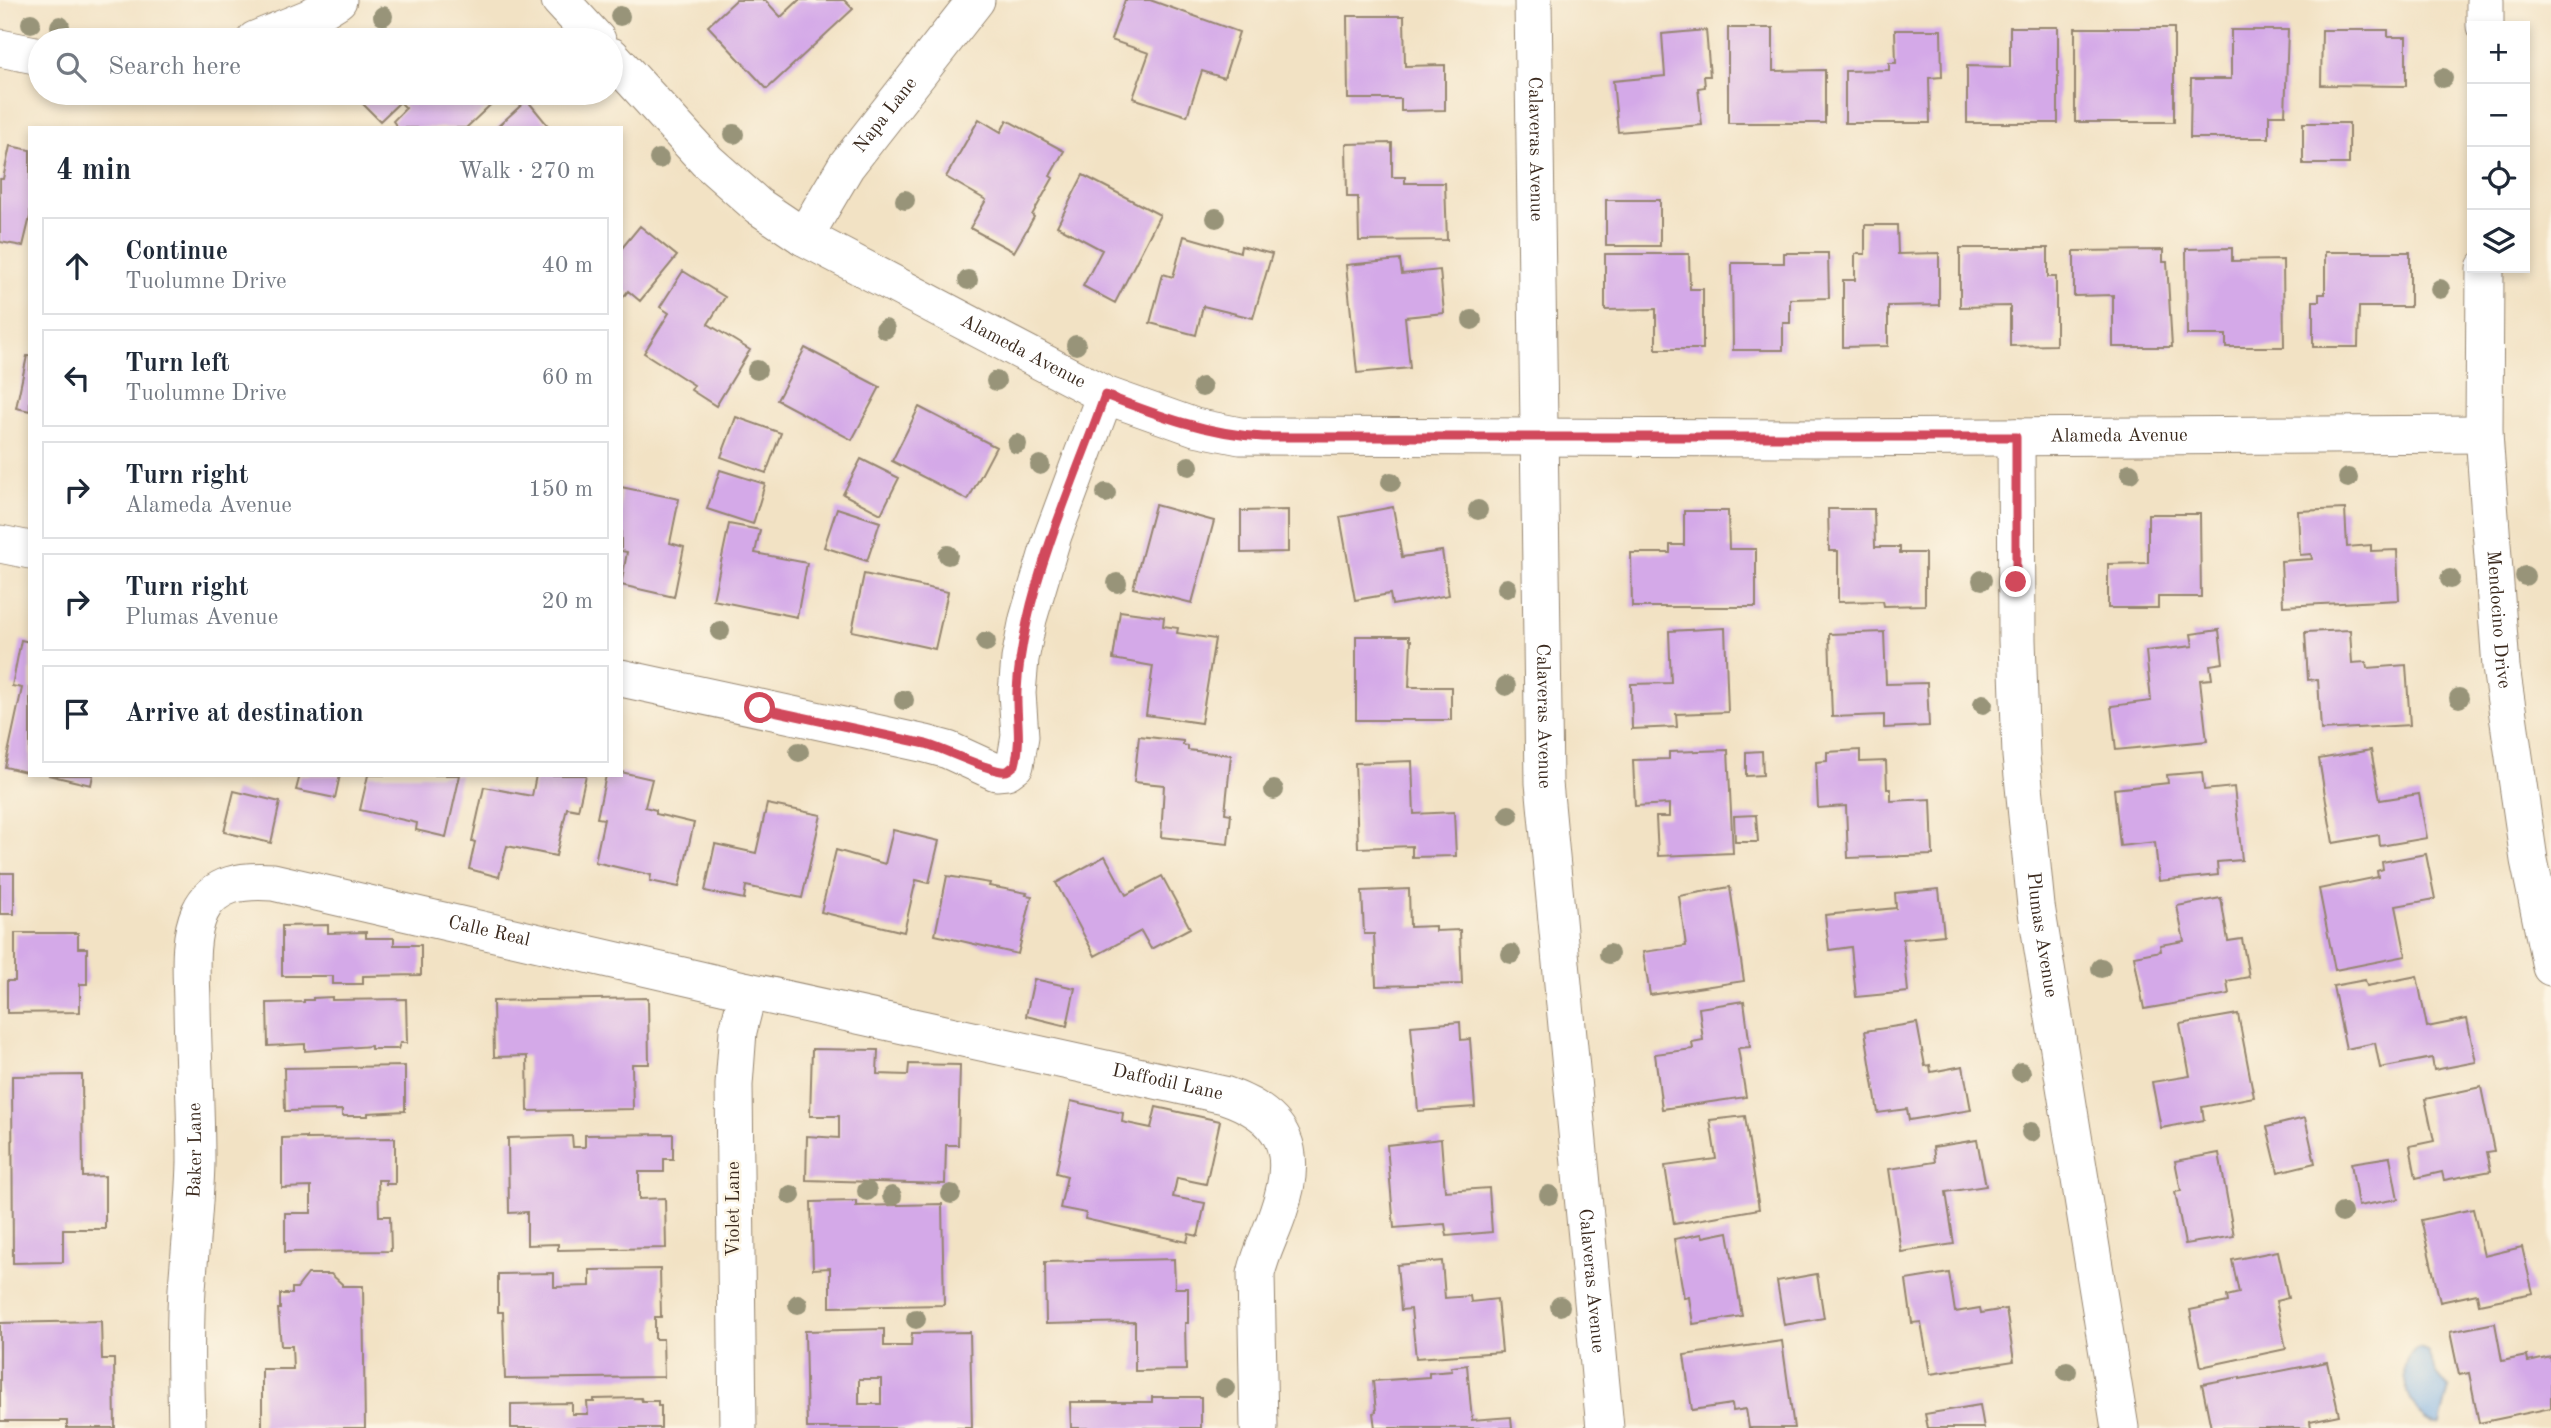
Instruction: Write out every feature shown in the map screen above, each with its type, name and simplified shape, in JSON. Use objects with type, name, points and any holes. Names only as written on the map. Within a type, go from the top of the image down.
[{"type":"street","points":[[284,28],[309,18],[338,0]]},
{"type":"street","points":[[560,0],[586,28]]},
{"type":"street","name":"Napa Lane","points":[[804,237],[846,166],[976,0]]},
{"type":"street","name":"Calaveras Avenue","points":[[1533,0],[1544,783],[1605,1428]]},
{"type":"street","points":[[2485,0],[2485,21]]},
{"type":"street","points":[[0,48],[28,54]]},
{"type":"street","name":"Alameda Avenue","points":[[623,69],[707,161],[758,206],[804,237],[1105,395],[1195,427],[1240,436],[1541,438],[2484,434]]},
{"type":"street","name":"Mendocino Drive","points":[[2485,273],[2484,434],[2501,667],[2529,860],[2551,967]]},
{"type":"street","points":[[623,678],[926,744],[948,750],[996,772],[1007,771],[1015,765],[1018,753],[1020,736],[1017,693],[1028,619],[1054,535],[1105,395]]},
{"type":"street","name":"Plumas Avenue","points":[[2016,437],[2015,531],[2021,757],[2036,906],[2120,1428]]},
{"type":"street","points":[[0,544],[28,550]]},
{"type":"street","name":"Calle Real","points":[[228,885],[249,881],[273,882],[748,991]]},
{"type":"street","name":"Baker Lane","points":[[187,1428],[186,1311],[194,1228],[196,1161],[192,947],[201,911],[214,894],[228,885]]},
{"type":"street","name":"Violet Lane","points":[[738,1428],[734,1085],[738,1031],[748,991]]},
{"type":"street","name":"Daffodil Lane","points":[[748,991],[1224,1095],[1247,1103],[1268,1117],[1283,1137],[1288,1159],[1286,1186],[1256,1274],[1259,1428]]},
{"type":"water","points":[[2419,1348],[2427,1351],[2436,1372],[2449,1388],[2440,1424],[2422,1416],[2408,1393],[2405,1366],[2409,1355]]},
{"type":"building","points":[[736,0],[765,0],[781,17],[799,0],[844,0],[853,9],[767,89],[708,26]]},
{"type":"building","points":[[1125,0],[1150,0],[1239,32],[1224,78],[1202,71],[1187,116],[1133,98],[1149,53],[1111,40]]},
{"type":"building","points":[[1347,16],[1404,16],[1405,66],[1445,65],[1445,110],[1401,111],[1401,99],[1348,99]]},
{"type":"building","points":[[2010,27],[2058,27],[2058,123],[1967,123],[1967,66],[2010,67]]},
{"type":"building","points":[[1728,28],[1773,28],[1773,71],[1825,70],[1825,123],[1728,123]]},
{"type":"building","points":[[2075,28],[2174,28],[2174,122],[2075,122]]},
{"type":"building","points":[[1706,30],[1710,76],[1704,76],[1705,87],[1698,88],[1702,125],[1618,132],[1613,81],[1665,76],[1662,34]]},
{"type":"building","points":[[1895,30],[1941,30],[1942,77],[1929,78],[1930,123],[1845,123],[1845,71],[1889,70],[1889,63],[1896,63]]},
{"type":"building","points":[[2231,30],[2288,30],[2285,115],[2269,115],[2269,138],[2190,138],[2191,79],[2231,79]]},
{"type":"building","points":[[2322,30],[2388,30],[2388,37],[2406,37],[2406,86],[2321,85]]},
{"type":"building","points":[[364,105],[397,105],[380,121]]},
{"type":"building","points":[[403,105],[490,105],[468,126],[397,126],[393,121],[406,108]]},
{"type":"building","points":[[521,105],[531,105],[548,126],[498,126]]},
{"type":"building","points":[[979,119],[1001,132],[1007,120],[1064,151],[1050,176],[1053,178],[1032,215],[1034,217],[1014,252],[970,228],[986,200],[946,177]]},
{"type":"building","points":[[2303,123],[2349,123],[2349,164],[2303,164]]},
{"type":"building","points":[[1392,143],[1392,177],[1405,177],[1405,183],[1445,183],[1447,240],[1359,241],[1358,197],[1347,197],[1346,144]]},
{"type":"building","points":[[10,146],[28,150],[28,225],[23,246],[0,242],[0,179],[3,179]]},
{"type":"building","points":[[1083,175],[1160,215],[1115,303],[1083,286],[1102,250],[1057,226]]},
{"type":"building","points":[[1606,200],[1660,200],[1660,246],[1606,246]]},
{"type":"building","points":[[1865,225],[1897,225],[1898,254],[1939,253],[1939,305],[1888,306],[1888,346],[1843,347],[1843,280],[1855,280],[1855,254],[1865,254]]},
{"type":"building","points":[[640,226],[677,256],[640,301],[628,291],[623,297],[623,247]]},
{"type":"building","points":[[1184,236],[1240,252],[1241,246],[1272,254],[1253,318],[1203,306],[1196,335],[1150,323],[1163,274],[1173,277]]},
{"type":"building","points":[[1960,248],[2048,248],[2048,277],[2056,277],[2056,345],[2010,346],[2010,306],[1960,307]]},
{"type":"building","points":[[2232,248],[2232,261],[2283,260],[2284,347],[2226,347],[2226,335],[2187,335],[2186,249]]},
{"type":"building","points":[[2163,250],[2163,262],[2167,262],[2172,347],[2113,347],[2113,295],[2074,296],[2074,251]]},
{"type":"building","points":[[2325,252],[2410,252],[2410,307],[2359,307],[2358,347],[2313,347],[2313,301],[2319,301],[2319,294],[2325,294]]},
{"type":"building","points":[[1784,253],[1828,253],[1829,298],[1790,299],[1790,323],[1783,323],[1783,350],[1733,350],[1732,263],[1784,263]]},
{"type":"building","points":[[1605,254],[1689,254],[1690,289],[1703,289],[1703,349],[1656,349],[1656,309],[1605,310]]},
{"type":"building","points":[[1400,260],[1402,274],[1440,270],[1444,313],[1405,317],[1410,368],[1357,373],[1346,265]]},
{"type":"building","points":[[683,271],[725,297],[708,324],[750,350],[716,406],[691,390],[694,385],[644,353],[669,313],[660,307]]},
{"type":"building","points":[[805,348],[880,387],[852,440],[777,400]]},
{"type":"building","points":[[27,356],[28,356],[28,411],[16,408]]},
{"type":"building","points":[[919,407],[996,447],[968,500],[892,461]]},
{"type":"building","points":[[736,417],[781,433],[766,473],[721,457]]},
{"type":"building","points":[[861,459],[899,478],[881,514],[843,494]]},
{"type":"building","points":[[720,470],[765,484],[753,524],[707,509]]},
{"type":"building","points":[[623,487],[679,499],[670,543],[684,547],[674,597],[623,585],[627,552],[623,551]]},
{"type":"building","points":[[1155,505],[1214,521],[1192,603],[1133,588]]},
{"type":"building","points":[[1393,507],[1402,557],[1442,551],[1449,595],[1392,605],[1390,594],[1355,600],[1340,517]]},
{"type":"building","points":[[837,508],[880,522],[867,561],[824,547]]},
{"type":"building","points":[[1828,509],[1874,509],[1875,547],[1900,547],[1900,553],[1925,553],[1925,605],[1884,606],[1883,601],[1838,602],[1838,551],[1829,551]]},
{"type":"building","points":[[2345,509],[2347,547],[2371,545],[2371,551],[2397,550],[2399,600],[2283,606],[2281,561],[2312,559],[2311,554],[2300,555],[2298,511]]},
{"type":"building","points":[[1288,510],[1288,552],[1241,553],[1241,511]]},
{"type":"building","points":[[1684,511],[1728,511],[1729,549],[1756,549],[1756,607],[1632,607],[1631,553],[1670,553],[1670,545],[1684,545]]},
{"type":"building","points":[[2148,514],[2200,514],[2201,597],[2158,597],[2158,608],[2108,608],[2108,564],[2148,563]]},
{"type":"building","points":[[729,524],[760,530],[755,553],[807,563],[797,617],[713,600]]},
{"type":"building","points":[[864,574],[948,592],[935,649],[852,631]]},
{"type":"building","points":[[1120,611],[1164,617],[1163,626],[1178,628],[1177,633],[1215,639],[1201,723],[1146,715],[1153,666],[1113,659]]},
{"type":"building","points":[[1725,628],[1728,712],[1676,714],[1677,727],[1632,729],[1631,684],[1671,683],[1669,631]]},
{"type":"building","points":[[2219,630],[2223,663],[2210,665],[2212,679],[2200,680],[2207,741],[2116,750],[2111,706],[2151,701],[2146,651],[2193,646],[2191,634]]},
{"type":"building","points":[[2350,630],[2352,663],[2366,662],[2367,668],[2406,665],[2410,725],[2321,730],[2318,679],[2308,680],[2305,632]]},
{"type":"building","points":[[1884,632],[1886,684],[1927,683],[1929,726],[1884,728],[1884,715],[1832,717],[1829,634]]},
{"type":"building","points":[[1356,636],[1409,636],[1409,687],[1451,687],[1451,720],[1356,720]]},
{"type":"building","points":[[21,640],[28,642],[28,773],[5,767],[22,688],[12,686]]},
{"type":"building","points":[[1139,736],[1183,741],[1188,750],[1231,755],[1225,813],[1231,814],[1228,844],[1161,837],[1164,785],[1134,782]]},
{"type":"building","points":[[1728,750],[1733,853],[1658,856],[1656,817],[1669,817],[1669,804],[1635,806],[1633,760],[1669,759],[1669,752]]},
{"type":"building","points":[[1860,750],[1860,762],[1886,761],[1887,789],[1891,789],[1891,801],[1931,799],[1933,855],[1848,858],[1846,806],[1818,808],[1816,762],[1827,761],[1827,752]]},
{"type":"building","points":[[2371,750],[2380,800],[2419,794],[2427,838],[2380,846],[2379,835],[2333,843],[2319,759]]},
{"type":"building","points":[[1762,751],[1763,775],[1746,776],[1746,752]]},
{"type":"building","points":[[1412,761],[1414,814],[1454,812],[1456,856],[1412,857],[1412,846],[1358,848],[1355,763]]},
{"type":"building","points":[[623,772],[652,779],[645,807],[656,810],[656,814],[694,823],[679,887],[650,881],[651,875],[595,862],[604,819],[597,818],[606,777],[623,777]]},
{"type":"building","points":[[2202,772],[2204,790],[2234,787],[2242,860],[2217,862],[2218,875],[2159,881],[2155,842],[2120,846],[2114,789],[2168,783],[2167,775]]},
{"type":"building","points":[[57,777],[93,777],[91,785]]},
{"type":"building","points":[[299,777],[340,777],[335,798],[296,790]]},
{"type":"building","points":[[368,777],[460,777],[446,837],[416,830],[417,823],[360,810]]},
{"type":"building","points":[[536,777],[586,777],[578,810],[567,808],[556,856],[507,846],[499,877],[469,869],[484,787],[532,796]]},
{"type":"building","points":[[234,791],[280,802],[271,843],[224,832]]},
{"type":"building","points":[[767,804],[821,815],[802,898],[746,886],[744,899],[705,891],[715,844],[756,853]]},
{"type":"building","points":[[1756,815],[1758,842],[1735,842],[1734,816]]},
{"type":"building","points":[[893,830],[939,841],[929,883],[916,880],[904,932],[821,912],[836,850],[885,864]]},
{"type":"building","points":[[2426,854],[2435,899],[2396,906],[2406,956],[2335,970],[2319,889],[2378,877],[2377,871],[2383,869],[2382,862]]},
{"type":"building","points":[[1105,856],[1126,895],[1162,876],[1190,928],[1151,949],[1141,931],[1095,956],[1056,883]]},
{"type":"building","points":[[0,873],[14,873],[14,914],[0,914]]},
{"type":"building","points":[[947,876],[990,883],[989,886],[1032,896],[1018,954],[935,935]]},
{"type":"building","points":[[1730,887],[1744,981],[1650,995],[1643,952],[1686,946],[1679,896]]},
{"type":"building","points":[[1409,889],[1410,927],[1435,926],[1435,931],[1460,930],[1462,984],[1376,986],[1374,934],[1364,934],[1362,891]]},
{"type":"building","points":[[1939,889],[1944,935],[1903,939],[1908,992],[1856,997],[1851,947],[1829,950],[1825,915],[1896,908],[1895,893]]},
{"type":"building","points":[[2221,898],[2228,941],[2242,939],[2249,977],[2227,981],[2229,994],[2144,1009],[2134,956],[2161,951],[2160,945],[2184,941],[2177,906]]},
{"type":"building","points":[[328,925],[328,933],[366,932],[366,938],[394,938],[394,945],[421,945],[421,975],[363,976],[363,984],[333,984],[333,976],[282,976],[282,926]]},
{"type":"building","points":[[15,933],[78,933],[78,948],[87,948],[87,984],[80,984],[80,1012],[7,1013],[7,981],[15,981]]},
{"type":"building","points":[[2417,976],[2427,1027],[2467,1019],[2476,1062],[2434,1070],[2432,1058],[2380,1068],[2375,1043],[2346,1049],[2333,986],[2365,980],[2367,986]]},
{"type":"building","points":[[1034,979],[1075,988],[1067,1026],[1026,1016]]},
{"type":"building","points":[[332,997],[332,1000],[406,999],[407,1043],[400,1043],[398,1049],[371,1049],[371,1046],[305,1051],[305,1044],[268,1046],[267,1003],[304,1002],[313,998]]},
{"type":"building","points":[[648,998],[649,1064],[632,1064],[633,1109],[528,1111],[527,1056],[494,1057],[493,1001]]},
{"type":"building","points":[[1744,1001],[1750,1047],[1738,1048],[1746,1097],[1662,1109],[1655,1054],[1693,1049],[1692,1042],[1703,1040],[1699,1008]]},
{"type":"building","points":[[2238,1014],[2254,1097],[2202,1107],[2204,1120],[2161,1128],[2152,1082],[2190,1076],[2180,1024]]},
{"type":"building","points":[[1460,1022],[1461,1040],[1470,1039],[1475,1107],[1418,1111],[1411,1026]]},
{"type":"building","points":[[1917,1023],[1925,1066],[1930,1065],[1931,1072],[1963,1066],[1971,1110],[1909,1120],[1907,1109],[1878,1113],[1865,1031]]},
{"type":"building","points":[[812,1049],[878,1050],[877,1074],[908,1075],[909,1064],[960,1065],[958,1145],[946,1145],[945,1184],[806,1180],[807,1136],[839,1138],[839,1116],[810,1116]]},
{"type":"building","points":[[405,1066],[405,1111],[342,1116],[342,1110],[285,1111],[284,1068]]},
{"type":"building","points":[[82,1075],[83,1177],[105,1176],[105,1229],[63,1229],[63,1262],[13,1263],[12,1076]]},
{"type":"building","points":[[2481,1087],[2494,1151],[2487,1152],[2491,1171],[2444,1180],[2442,1172],[2416,1178],[2410,1146],[2434,1141],[2425,1099]]},
{"type":"building","points":[[1071,1101],[1123,1113],[1122,1122],[1151,1128],[1156,1107],[1220,1121],[1206,1184],[1177,1178],[1173,1197],[1205,1203],[1198,1236],[1189,1234],[1187,1242],[1085,1219],[1086,1213],[1060,1208],[1067,1176],[1056,1173]]},
{"type":"building","points":[[1745,1116],[1759,1209],[1674,1224],[1665,1166],[1716,1159],[1710,1120]]},
{"type":"building","points":[[2305,1118],[2315,1163],[2278,1172],[2267,1127]]},
{"type":"building","points":[[673,1134],[673,1159],[664,1159],[664,1172],[639,1172],[639,1199],[665,1198],[666,1248],[558,1250],[558,1244],[527,1245],[527,1212],[509,1213],[508,1138],[572,1136],[573,1147],[585,1147],[585,1135]]},
{"type":"building","points":[[282,1138],[395,1138],[395,1184],[378,1180],[379,1216],[390,1216],[391,1251],[285,1252],[285,1213],[311,1213],[311,1187],[282,1188]]},
{"type":"building","points":[[1441,1139],[1445,1191],[1489,1188],[1492,1232],[1447,1236],[1445,1224],[1394,1228],[1387,1145]]},
{"type":"building","points":[[1977,1140],[1986,1186],[1946,1192],[1954,1244],[1901,1252],[1889,1169],[1935,1162],[1933,1147]]},
{"type":"building","points":[[2219,1153],[2234,1236],[2185,1244],[2175,1192],[2181,1191],[2175,1161]]},
{"type":"building","points":[[2390,1157],[2398,1199],[2358,1206],[2351,1163]]},
{"type":"building","points":[[856,1201],[856,1206],[942,1204],[944,1305],[830,1307],[830,1268],[813,1269],[811,1202]]},
{"type":"building","points":[[2473,1209],[2484,1256],[2522,1247],[2533,1293],[2479,1304],[2477,1294],[2440,1302],[2421,1220]]},
{"type":"building","points":[[1728,1232],[1742,1316],[1693,1324],[1689,1297],[1684,1298],[1674,1239]]},
{"type":"building","points":[[2278,1251],[2288,1298],[2276,1301],[2286,1349],[2201,1367],[2190,1310],[2228,1302],[2227,1296],[2239,1293],[2232,1260]]},
{"type":"building","points":[[1174,1259],[1175,1288],[1188,1288],[1188,1323],[1185,1323],[1186,1370],[1135,1371],[1135,1322],[1046,1324],[1045,1262]]},
{"type":"building","points":[[1442,1261],[1445,1298],[1470,1296],[1471,1302],[1497,1299],[1502,1352],[1416,1358],[1411,1309],[1401,1310],[1397,1265]]},
{"type":"building","points":[[660,1269],[661,1317],[655,1317],[655,1339],[663,1339],[664,1377],[505,1379],[503,1312],[498,1312],[498,1274],[554,1273],[554,1287],[590,1286],[590,1270]]},
{"type":"building","points":[[1949,1273],[1955,1312],[1980,1308],[1981,1313],[2006,1309],[2014,1361],[1930,1374],[1921,1322],[1912,1323],[1906,1280]]},
{"type":"building","points":[[308,1274],[331,1274],[342,1286],[363,1286],[365,1428],[262,1428],[262,1369],[293,1369],[292,1346],[281,1346],[278,1309],[280,1294],[292,1294],[292,1288],[297,1288]]},
{"type":"building","points":[[1817,1274],[1824,1318],[1784,1325],[1777,1281]]},
{"type":"building","points":[[101,1321],[102,1359],[114,1359],[115,1428],[67,1428],[67,1421],[0,1421],[0,1323]]},
{"type":"building","points":[[2495,1323],[2502,1361],[2527,1356],[2528,1362],[2551,1357],[2551,1408],[2479,1423],[2469,1373],[2459,1375],[2450,1332]]},
{"type":"building","points":[[884,1329],[884,1346],[911,1346],[912,1333],[970,1332],[972,1428],[807,1428],[805,1331]],"holes":[[[859,1379],[881,1379],[881,1404],[859,1404]]]},
{"type":"building","points":[[1782,1341],[1794,1428],[1749,1428],[1746,1409],[1733,1411],[1732,1404],[1692,1410],[1684,1355]]},
{"type":"building","points":[[2327,1362],[2339,1415],[2310,1421],[2311,1428],[2211,1428],[2202,1384]]},
{"type":"building","points":[[1467,1365],[1472,1420],[1511,1417],[1512,1428],[1375,1428],[1373,1381],[1429,1377],[1429,1373],[1452,1371],[1451,1367]]},
{"type":"building","points":[[1152,1397],[1201,1397],[1201,1428],[1071,1428],[1070,1402],[1152,1402]]},
{"type":"building","points":[[641,1398],[642,1401],[658,1401],[658,1406],[661,1406],[661,1428],[511,1428],[511,1404],[572,1403],[572,1414],[588,1414],[587,1402],[594,1402],[594,1399]]},
{"type":"building","points":[[1980,1405],[1984,1428],[1928,1428],[1925,1414]]},
{"type":"route","points":[[760,708],[926,744],[948,750],[996,772],[1007,771],[1015,765],[1020,736],[1017,693],[1020,659],[1028,619],[1054,535],[1105,395],[1175,421],[1240,436],[2016,437],[2016,582]]}]
